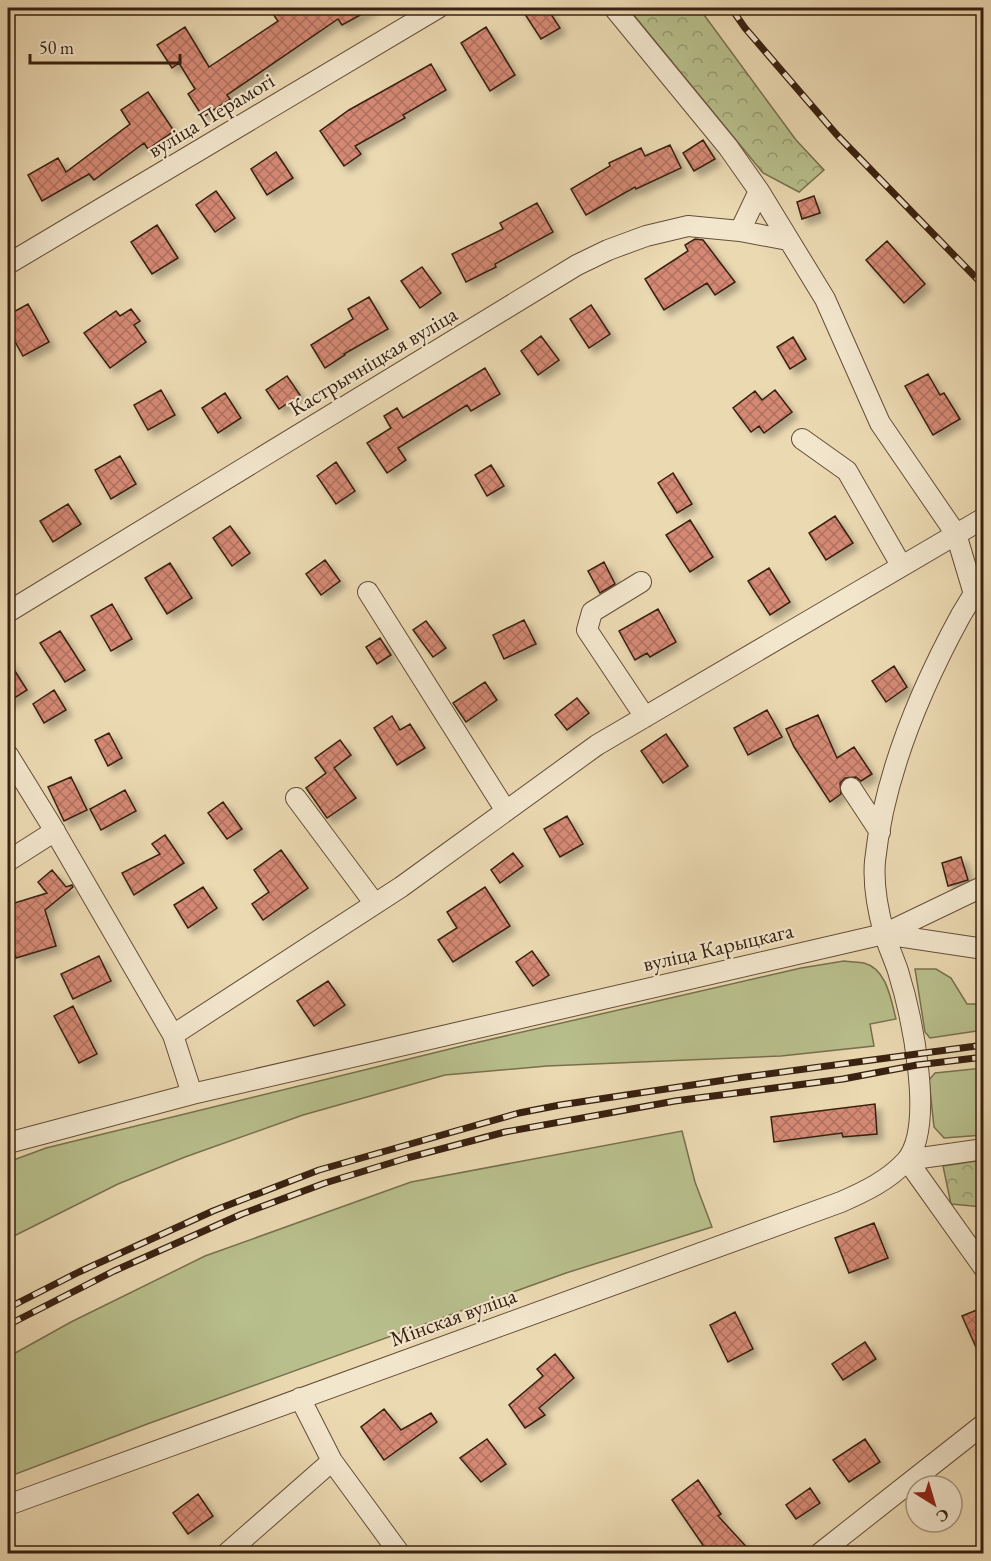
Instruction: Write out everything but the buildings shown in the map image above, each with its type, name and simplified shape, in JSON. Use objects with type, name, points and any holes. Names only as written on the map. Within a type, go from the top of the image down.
[{"type":"street","name":"вуліца Перамогі","points":[[8,264],[438,8]]},
{"type":"street","points":[[614,8],[728,147],[759,191],[825,299],[880,423],[956,534],[974,594]]},
{"type":"street","points":[[740,231],[759,191]]},
{"type":"street","name":"Кастрычніцкая вуліца","points":[[8,612],[577,265],[608,250],[636,239],[688,226],[740,231],[788,240]]},
{"type":"street","points":[[802,439],[847,471],[901,565]]},
{"type":"street","points":[[173,1035],[375,904],[597,744],[984,518]]},
{"type":"street","points":[[907,1160],[916,1145],[919,1133],[917,1065],[905,996],[884,933],[876,886],[875,863],[893,770],[921,700],[961,615],[984,576]]},
{"type":"street","points":[[641,582],[592,612],[587,630],[645,717]]},
{"type":"street","points":[[368,592],[506,811]]},
{"type":"street","points":[[8,755],[55,831],[173,1035],[192,1094]]},
{"type":"street","points":[[851,788],[880,832]]},
{"type":"street","points":[[296,798],[375,904]]},
{"type":"street","points":[[8,861],[55,831]]},
{"type":"street","points":[[884,933],[984,886]]},
{"type":"street","points":[[884,933],[984,948]]},
{"type":"street","name":"вуліца Карыцкага","points":[[8,1143],[192,1094],[884,933]]},
{"type":"street","points":[[907,1160],[984,1149]]},
{"type":"street","points":[[907,1160],[984,1268]]},
{"type":"street","name":"Мінская вуліца","points":[[8,1505],[841,1202],[866,1191],[907,1160]]},
{"type":"street","points":[[300,1398],[332,1461],[400,1554]]},
{"type":"street","points":[[819,1554],[984,1424]]},
{"type":"street","points":[[226,1554],[332,1461]]},
{"type":"green space","points":[[628,8],[699,8],[796,140],[824,170],[799,192],[763,173]]},
{"type":"green space","points":[[844,961],[872,966],[887,986],[896,1019],[870,1024],[874,1046],[781,1056],[547,1066],[445,1075],[303,1115],[185,1157],[118,1184],[8,1239],[8,1162],[46,1148],[466,1045],[801,968]]},
{"type":"green space","points":[[915,969],[936,969],[951,978],[967,1004],[983,1004],[983,1030],[930,1038],[925,1032]]},
{"type":"green space","points":[[983,1068],[983,1135],[944,1138],[934,1127],[929,1080],[935,1073]]},
{"type":"green space","points":[[682,1131],[695,1182],[712,1227],[566,1273],[150,1423],[8,1477],[8,1357],[71,1322],[205,1256],[411,1182]]},
{"type":"green space","points":[[983,1160],[983,1207],[951,1204],[943,1166]]},
{"type":"railway","points":[[731,8],[745,28],[837,135],[984,286]]},
{"type":"railway","points":[[8,1308],[79,1272],[213,1211],[319,1170],[519,1113],[745,1077],[984,1045]]},
{"type":"railway","points":[[8,1325],[114,1271],[242,1214],[325,1183],[407,1158],[505,1132],[675,1101],[843,1079],[917,1065],[984,1057]]}]
